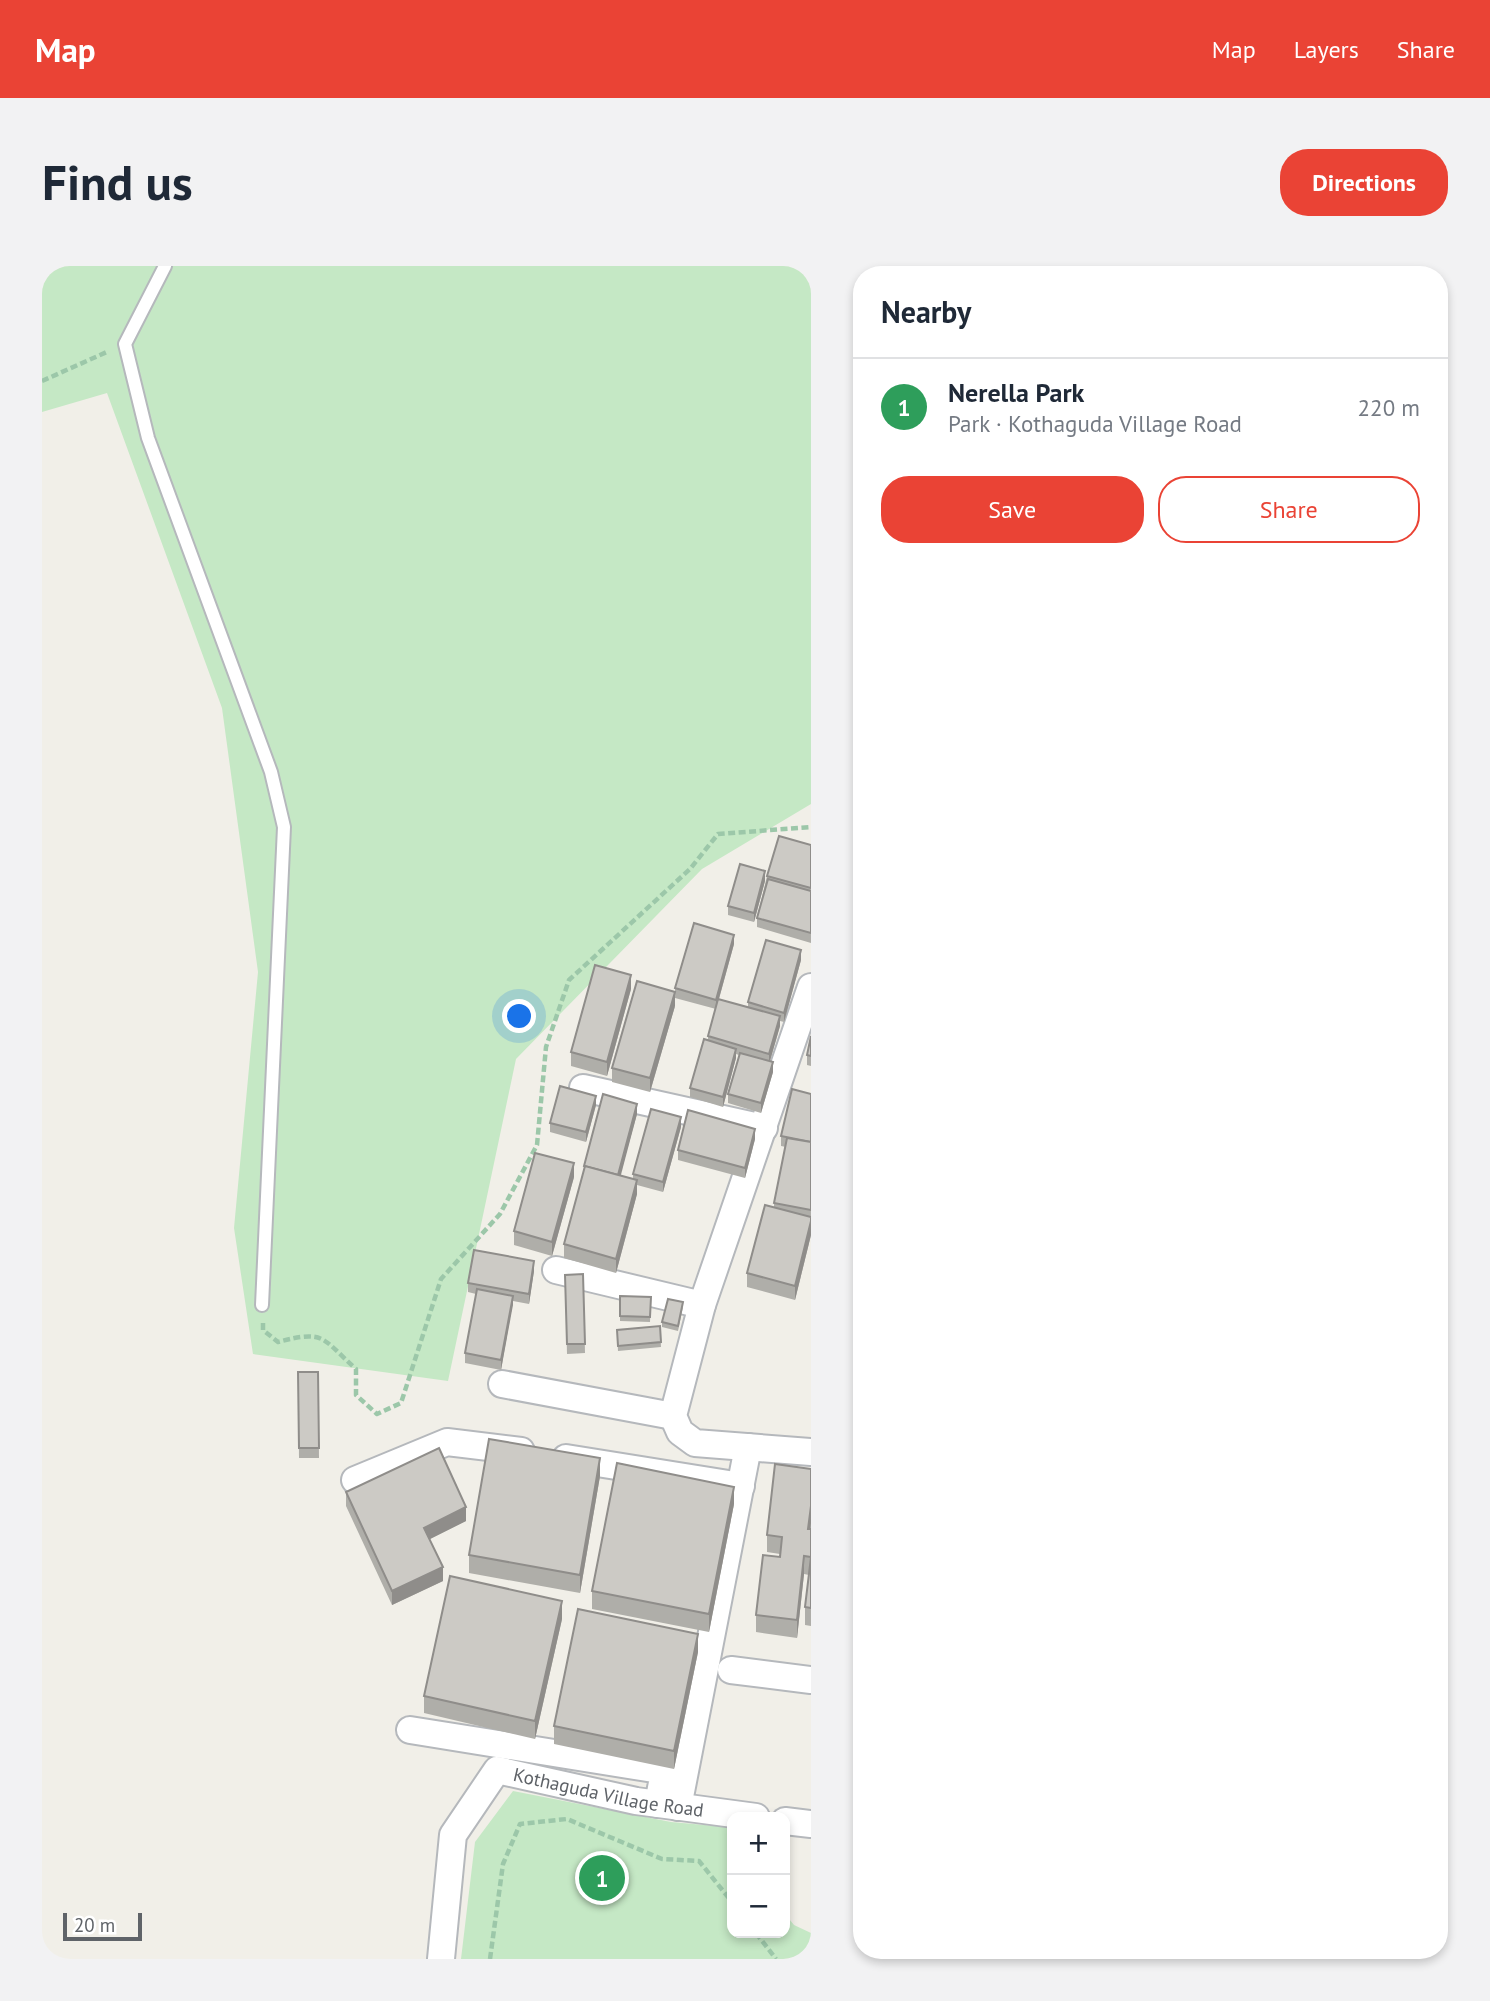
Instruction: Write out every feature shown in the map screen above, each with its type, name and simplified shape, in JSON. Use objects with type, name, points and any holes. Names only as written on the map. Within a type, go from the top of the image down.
[{"type":"street","points":[[811,987],[702,1306],[673,1416],[680,1432],[695,1443],[811,1451]]},
{"type":"street","points":[[583,1088],[764,1128]]},
{"type":"street","points":[[556,1270],[702,1306]]},
{"type":"street","points":[[502,1384],[673,1416]]},
{"type":"street","points":[[355,1480],[447,1443],[457,1442],[741,1486]]},
{"type":"street","points":[[668,1805],[748,1447]]},
{"type":"street","points":[[731,1670],[811,1680]]},
{"type":"street","points":[[410,1730],[660,1770],[664,1772],[668,1805]]},
{"type":"street","name":"Kothaguda Village Road","points":[[440,1959],[453,1835],[497,1770],[668,1805],[727,1813]]},
{"type":"street","points":[[790,1822],[811,1824]]},
{"type":"lane","points":[[165,266],[125,344],[148,439],[271,772],[284,827],[262,1305]]},
{"type":"path","points":[[42,381],[125,344]]},
{"type":"path","points":[[262,1305],[263,1330],[278,1342],[306,1335],[325,1338],[356,1368],[356,1395],[377,1414],[401,1403],[441,1279],[500,1214],[537,1145],[545,1047],[569,980],[690,869],[719,834],[811,827]]},
{"type":"path","points":[[490,1959],[503,1864],[520,1824],[567,1819],[662,1858],[699,1861],[727,1896]]},
{"type":"path","points":[[760,1938],[776,1959]]},
{"type":"green space","points":[[42,266],[811,266],[811,804],[702,869],[516,1059],[448,1381],[253,1354],[234,1228],[258,972],[222,708],[107,393],[42,412]]},
{"type":"green space","points":[[513,1791],[671,1822],[727,1827],[727,1938],[790,1938],[790,1920],[811,1933],[811,1959],[461,1959],[475,1842]]},
{"type":"building","points":[[779,836],[811,845],[811,888],[767,876]]},
{"type":"building","points":[[740,864],[765,871],[754,913],[728,906]]},
{"type":"building","points":[[768,879],[811,891],[811,933],[757,918]]},
{"type":"building","points":[[694,923],[734,935],[716,1000],[675,988]]},
{"type":"building","points":[[766,940],[801,950],[784,1013],[748,1002]]},
{"type":"building","points":[[595,965],[631,975],[607,1062],[571,1052]]},
{"type":"building","points":[[637,981],[675,992],[650,1078],[612,1068]]},
{"type":"building","points":[[718,999],[780,1016],[769,1054],[708,1036]]},
{"type":"building","points":[[811,1036],[811,1056],[807,1055]]},
{"type":"building","points":[[704,1039],[736,1049],[723,1097],[690,1088]]},
{"type":"building","points":[[740,1053],[773,1062],[761,1103],[728,1094]]},
{"type":"building","points":[[560,1086],[596,1096],[586,1132],[550,1123]]},
{"type":"building","points":[[792,1089],[811,1094],[811,1142],[781,1136]]},
{"type":"building","points":[[603,1094],[637,1104],[618,1175],[584,1166]]},
{"type":"building","points":[[651,1109],[681,1117],[663,1182],[633,1174]]},
{"type":"building","points":[[688,1110],[755,1129],[745,1168],[678,1150]]},
{"type":"building","points":[[787,1138],[811,1142],[811,1210],[774,1203]]},
{"type":"building","points":[[535,1153],[574,1163],[552,1242],[514,1231]]},
{"type":"building","points":[[585,1166],[637,1180],[616,1259],[564,1244]]},
{"type":"building","points":[[765,1205],[811,1217],[795,1286],[747,1273]]},
{"type":"building","points":[[474,1250],[534,1261],[529,1294],[468,1283]]},
{"type":"building","points":[[583,1274],[585,1344],[567,1344],[565,1275]]},
{"type":"building","points":[[477,1289],[513,1296],[501,1360],[465,1353]]},
{"type":"building","points":[[620,1296],[651,1297],[650,1317],[620,1316]]},
{"type":"building","points":[[668,1299],[683,1302],[678,1326],[662,1322]]},
{"type":"building","points":[[660,1326],[661,1342],[618,1346],[617,1330]]},
{"type":"building","points":[[298,1372],[318,1372],[319,1448],[299,1448]]},
{"type":"building","points":[[489,1439],[600,1458],[580,1575],[469,1555]]},
{"type":"building","points":[[439,1448],[466,1507],[424,1528],[443,1567],[392,1591],[346,1492]]},
{"type":"building","points":[[617,1463],[734,1487],[709,1614],[592,1591]]},
{"type":"building","points":[[775,1464],[811,1469],[808,1529],[811,1529],[811,1557],[804,1556],[797,1620],[756,1615],[763,1555],[780,1557],[782,1537],[767,1535]]},
{"type":"building","points":[[811,1557],[811,1608],[805,1607]]},
{"type":"building","points":[[450,1576],[562,1601],[535,1721],[424,1696]]},
{"type":"building","points":[[578,1609],[698,1634],[674,1751],[554,1726]]},
{"type":"place","name":"Nerella Park","points":[[602,1878]]}]
